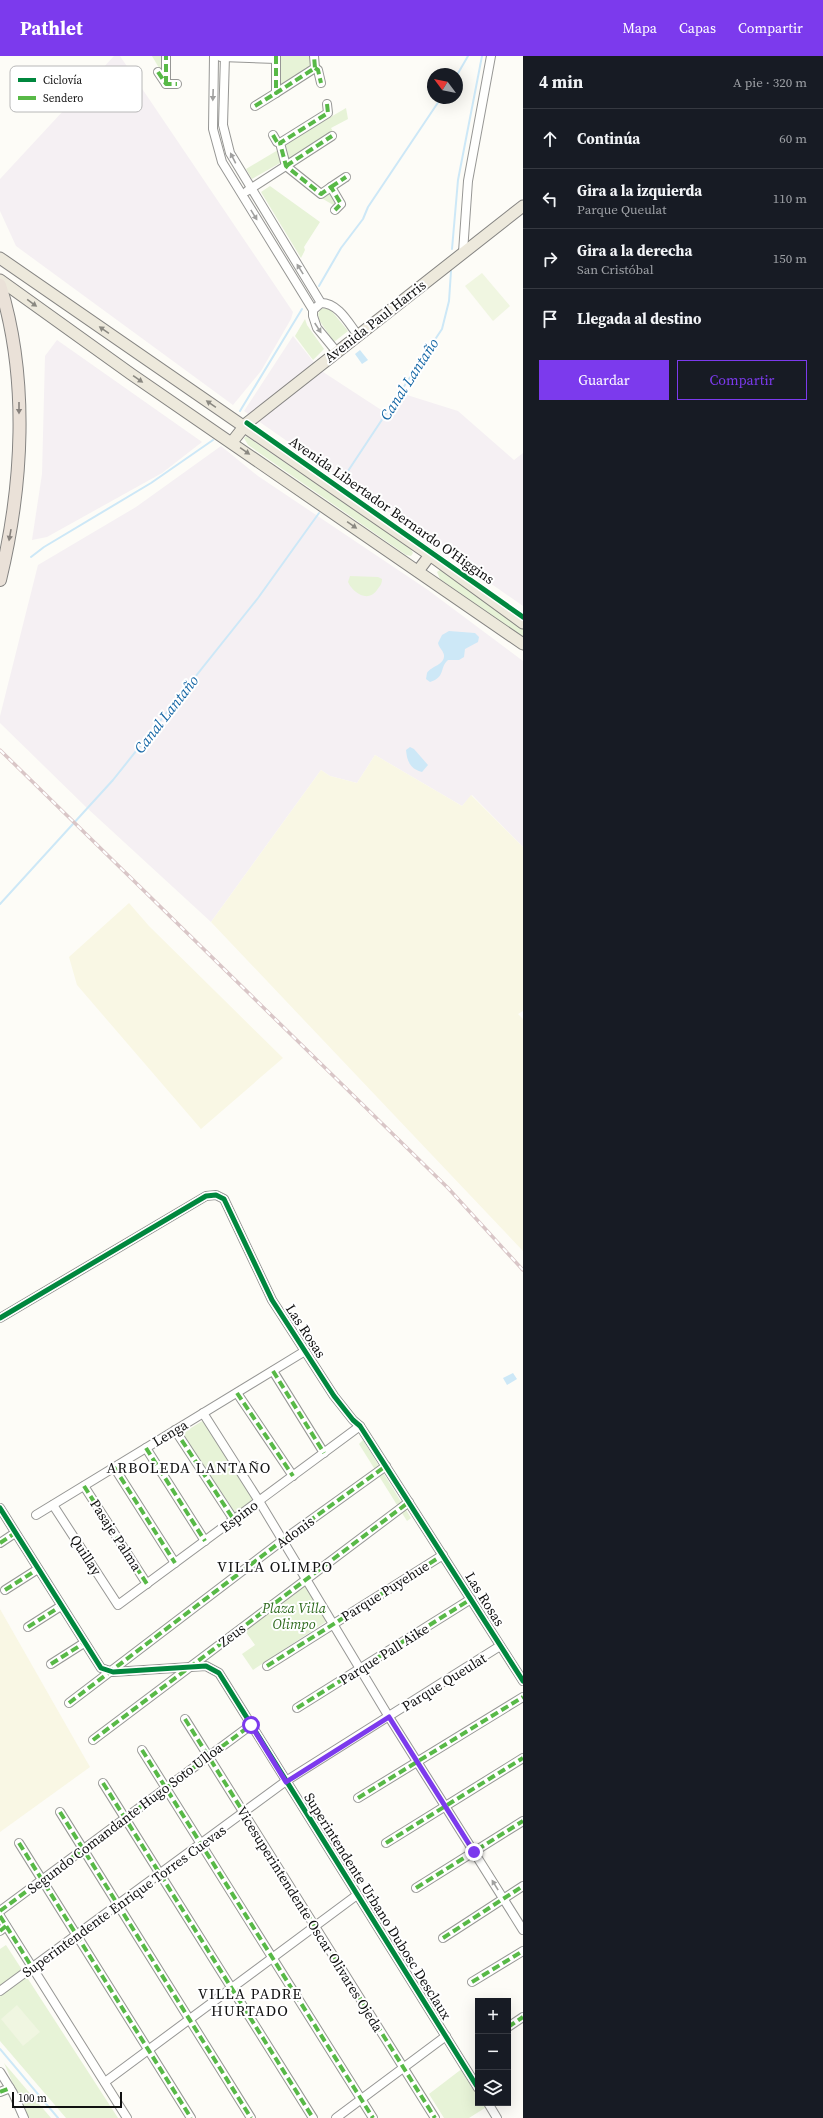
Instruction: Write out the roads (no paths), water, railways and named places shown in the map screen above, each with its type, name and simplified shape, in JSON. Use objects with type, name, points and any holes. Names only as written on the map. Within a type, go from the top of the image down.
[{"type":"highway","points":[[0,580],[15,496],[19,425],[17,369],[11,328],[1,285]]},
{"type":"main road","name":"Avenida Paul Harris","points":[[232,442],[243,426],[357,334],[523,206]]},
{"type":"main road","name":"Avenida Libertador Bernardo O'Higgins","points":[[0,258],[430,555],[523,623]]},
{"type":"main road","points":[[1,285],[232,442],[523,644]]},
{"type":"main road","points":[[418,571],[430,555]]},
{"type":"street","points":[[166,56],[166,84]]},
{"type":"street","points":[[276,93],[276,57],[214,56],[212,109],[215,142],[226,171],[313,310],[313,316],[317,328],[336,352]]},
{"type":"street","points":[[314,56],[315,68],[318,70],[321,83]]},
{"type":"street","points":[[463,252],[468,181],[491,56]]},
{"type":"street","points":[[225,57],[224,134],[232,158],[321,303]]},
{"type":"street","points":[[255,106],[315,68]]},
{"type":"street","points":[[158,72],[166,84]]},
{"type":"street","points":[[166,84],[177,84]]},
{"type":"street","points":[[280,143],[328,113],[327,104]]},
{"type":"street","points":[[273,136],[277,142],[280,143],[286,166],[320,194],[346,177]]},
{"type":"street","points":[[241,195],[332,136]]},
{"type":"street","points":[[331,187],[341,204],[335,210]]},
{"type":"street","points":[[313,310],[321,303],[326,303],[339,311],[357,334]]},
{"type":"street","name":"Las Rosas","points":[[0,1318],[206,1196],[216,1195],[224,1199],[272,1300],[343,1409],[360,1426],[523,1681]]},
{"type":"street","name":"Lenga","points":[[36,1515],[305,1351]]},
{"type":"street","points":[[272,1371],[324,1452]]},
{"type":"street","points":[[237,1393],[293,1476]]},
{"type":"street","points":[[203,1413],[283,1540],[389,1717],[523,1930]]},
{"type":"street","name":"Espino","points":[[118,1606],[360,1426]]},
{"type":"street","points":[[175,1430],[234,1520]]},
{"type":"street","points":[[146,1448],[205,1541]]},
{"type":"street","name":"Adonis","points":[[69,1703],[283,1540],[386,1466]]},
{"type":"street","points":[[114,1467],[175,1563]]},
{"type":"street","name":"Pasaje Palma","points":[[84,1486],[147,1584]]},
{"type":"street","name":"Zeus","points":[[93,1740],[409,1502]]},
{"type":"street","name":"Quillay","points":[[53,1505],[118,1606]]},
{"type":"street","points":[[0,1508],[98,1664],[109,1672]]},
{"type":"street","points":[[0,1543],[15,1533]]},
{"type":"street","name":"Parque Puyehue","points":[[267,1666],[442,1555]]},
{"type":"street","points":[[5,1590],[38,1569]]},
{"type":"street","name":"Parque Pall Aike","points":[[298,1708],[471,1600]]},
{"type":"street","points":[[28,1627],[61,1606]]},
{"type":"street","points":[[51,1664],[84,1642]]},
{"type":"street","name":"Parque Queulat","points":[[286,1782],[500,1646]]},
{"type":"street","name":"Superintendente Urbano Dubosc Desclaux","points":[[109,1672],[206,1666],[217,1671],[475,2083]]},
{"type":"street","points":[[358,1798],[523,1697]]},
{"type":"street","name":"Vicesuperintendente Oscar Olivares Ojeda","points":[[185,1719],[435,2118]]},
{"type":"street","name":"Segundo Comandante Hugo Soto Ulloa","points":[[0,1911],[251,1725]]},
{"type":"street","points":[[142,1750],[373,2118]]},
{"type":"street","points":[[386,1843],[523,1758]]},
{"type":"street","name":"Superintendente Enrique Torres Cuevas","points":[[0,1991],[286,1782]]},
{"type":"street","points":[[103,1783],[313,2118]]},
{"type":"street","points":[[60,1812],[251,2118]]},
{"type":"street","points":[[416,1888],[523,1821]]},
{"type":"street","points":[[19,1843],[191,2118]]},
{"type":"street","points":[[443,1938],[523,1886]]},
{"type":"street","points":[[104,2082],[357,1895]]},
{"type":"street","points":[[0,1916],[3,1928],[33,1968],[127,2118]]},
{"type":"street","points":[[472,1982],[523,1951]]},
{"type":"street","points":[[511,2025],[523,2017]]},
{"type":"street","points":[[336,2118],[446,2036]]},
{"type":"street","points":[[0,2072],[10,2088],[24,2118]]},
{"type":"street","points":[[0,2092],[10,2088]]},
{"type":"street","points":[[490,2106],[497,2118]]},
{"type":"water","points":[[360,350],[368,360],[362,364],[355,354]]},
{"type":"water","points":[[449,631],[475,633],[479,637],[478,642],[465,649],[464,657],[459,660],[448,660],[438,678],[430,682],[426,679],[427,673],[444,658],[438,643],[442,635]]},
{"type":"water","points":[[410,747],[414,749],[428,765],[422,772],[412,767],[408,761],[406,750]]},
{"type":"water","points":[[513,1373],[517,1379],[507,1385],[503,1378]]},
{"type":"waterway","points":[[461,68],[468,56]]},
{"type":"waterway","name":"Canal Lantaño","points":[[452,249],[458,180],[482,56]]},
{"type":"waterway","points":[[319,286],[341,248],[363,219],[368,207],[437,104]]},
{"type":"waterway","name":"Canal Lantaño","points":[[344,477],[442,329],[449,301],[451,271]]},
{"type":"waterway","points":[[240,411],[302,309]]},
{"type":"waterway","points":[[31,557],[44,547],[151,483],[213,440]]},
{"type":"waterway","name":"Canal Lantaño","points":[[0,904],[113,780],[258,598],[319,513]]},
{"type":"waterway","points":[[0,2049],[58,2118]]},
{"type":"railway","points":[[0,750],[448,1188],[523,1270]]},
{"type":"district","name":"ARBOLEDA LANTAÑO","points":[[189,1467]]},
{"type":"district","name":"VILLA OLIMPO","points":[[275,1566]]},
{"type":"district","name":"VILLA PADRE HURTADO","points":[[250,2002]]},
{"type":"park label","name":"Plaza Villa Olimpo","points":[[294,1616]]}]
